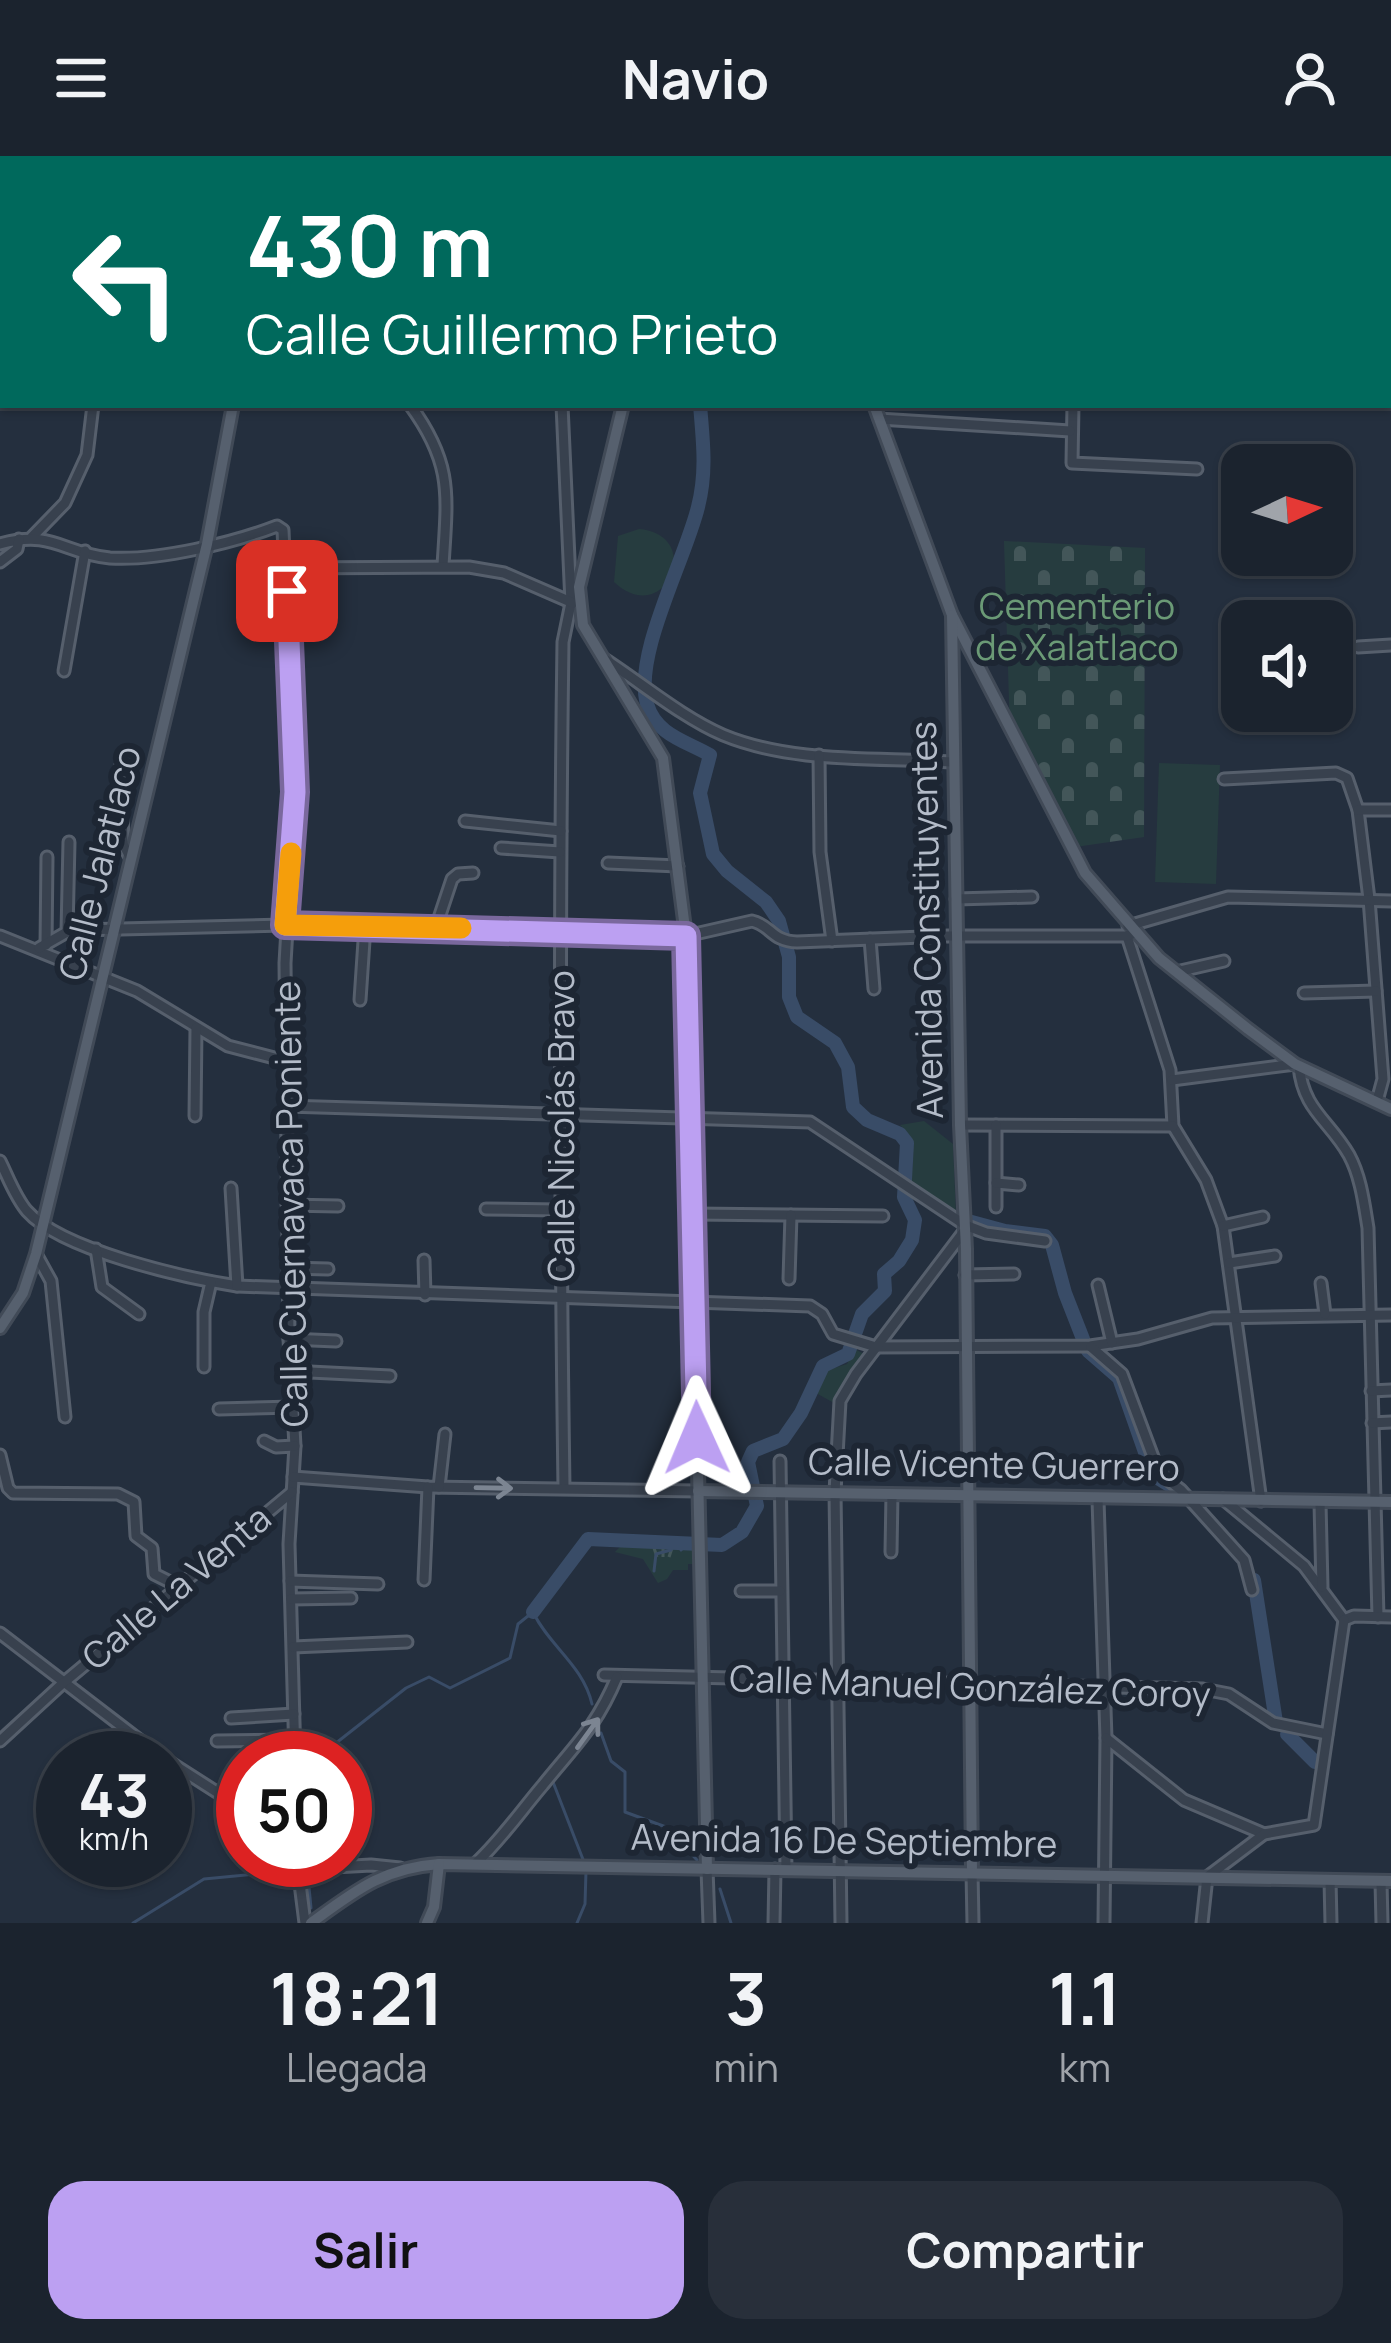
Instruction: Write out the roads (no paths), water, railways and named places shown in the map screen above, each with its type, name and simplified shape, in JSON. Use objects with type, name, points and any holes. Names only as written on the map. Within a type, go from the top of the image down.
[{"type":"main road","name":"Calle Jalatlaco","points":[[0,1328],[10,1316],[36,1254],[207,544],[232,408]]},
{"type":"main road","points":[[622,408],[575,603],[662,758],[686,936],[707,1869]]},
{"type":"main road","points":[[875,408],[952,615],[1085,873],[1130,932],[1297,1065],[1391,1108]]},
{"type":"main road","points":[[585,571],[589,632]]},
{"type":"main road","name":"Avenida Constituyentes","points":[[952,615],[965,1228],[971,1873]]},
{"type":"main road","name":"Calle Vicente Guerrero","points":[[698,1491],[1391,1502]]},
{"type":"main road","points":[[427,1923],[434,1907],[439,1864]]},
{"type":"main road","name":"Avenida 16 De Septiembre","points":[[308,1923],[361,1887],[400,1868],[439,1864],[1386,1881]]},
{"type":"street","points":[[32,537],[59,512],[69,495],[87,455],[93,408]]},
{"type":"street","points":[[412,408],[436,442],[443,466],[447,489],[443,566]]},
{"type":"street","name":"Calle Nicolás Bravo","points":[[562,408],[575,603],[563,642],[559,930],[564,1488]]},
{"type":"street","points":[[1073,408],[1072,463],[1197,469]]},
{"type":"street","points":[[879,419],[1070,430]]},
{"type":"street","points":[[0,544],[32,537],[109,558],[207,544],[280,527],[285,568],[443,566],[503,573],[575,603]]},
{"type":"street","points":[[0,562],[17,549],[19,539]]},
{"type":"street","points":[[64,671],[85,551]]},
{"type":"street","name":"Calle Cuernavaca Poniente","points":[[285,568],[295,792],[285,925],[289,1339],[295,1446],[290,1581],[295,1731]]},
{"type":"street","points":[[1358,646],[1391,645]]},
{"type":"street","points":[[606,660],[733,738],[756,746],[819,755],[952,762]]},
{"type":"street","points":[[819,755],[820,852],[832,941]]},
{"type":"street","points":[[121,765],[123,844],[131,859]]},
{"type":"street","points":[[1224,779],[1341,773],[1348,778],[1358,810],[1387,1079],[1377,1101]]},
{"type":"street","points":[[1358,810],[1391,810]]},
{"type":"street","points":[[465,821],[561,831]]},
{"type":"street","points":[[67,932],[69,842]]},
{"type":"street","points":[[501,848],[560,852]]},
{"type":"street","points":[[42,946],[47,857]]},
{"type":"street","points":[[608,863],[678,866]]},
{"type":"street","points":[[436,927],[452,879],[473,873]]},
{"type":"street","points":[[956,898],[1032,897]]},
{"type":"street","points":[[42,946],[67,932],[285,925],[686,936],[752,921],[781,941],[797,942],[1130,932],[1216,898],[1391,901]]},
{"type":"street","points":[[360,1000],[365,926]]},
{"type":"street","points":[[1130,932],[1172,1080],[1173,1126],[1206,1180],[1223,1226],[1261,1502]]},
{"type":"street","points":[[0,936],[42,946],[136,991],[229,1046],[286,1061]]},
{"type":"street","points":[[870,938],[874,989]]},
{"type":"street","points":[[1176,972],[1224,961]]},
{"type":"street","points":[[1304,993],[1376,991]]},
{"type":"street","points":[[195,1115],[196,1028]]},
{"type":"street","points":[[1172,1080],[1297,1065],[1310,1106],[1355,1167],[1368,1228],[1378,1617]]},
{"type":"street","points":[[286,1106],[810,1122],[965,1228],[1045,1241]]},
{"type":"street","points":[[960,1125],[1173,1126]]},
{"type":"street","points":[[996,1125],[996,1207]]},
{"type":"street","points":[[0,1161],[22,1204],[43,1225],[156,1271],[237,1286],[813,1306],[832,1334],[876,1347],[1090,1346],[1138,1339],[1189,1322],[1238,1316],[1391,1315]]},
{"type":"street","points":[[996,1183],[1018,1186]]},
{"type":"street","points":[[231,1188],[237,1286]]},
{"type":"street","points":[[287,1205],[338,1206]]},
{"type":"street","points":[[486,1209],[558,1210]]},
{"type":"street","points":[[694,1214],[883,1216]]},
{"type":"street","points":[[789,1279],[791,1215]]},
{"type":"street","points":[[1223,1226],[1263,1217]]},
{"type":"street","points":[[841,1923],[835,1492],[840,1401],[965,1228]]},
{"type":"street","points":[[96,1249],[102,1287],[139,1314]]},
{"type":"street","points":[[36,1254],[51,1281],[65,1417]]},
{"type":"street","points":[[1229,1263],[1275,1256]]},
{"type":"street","points":[[424,1260],[425,1295]]},
{"type":"street","points":[[289,1268],[328,1268]]},
{"type":"street","points":[[965,1275],[1014,1274]]},
{"type":"street","points":[[203,1367],[203,1312],[211,1282]]},
{"type":"street","points":[[1322,1283],[1325,1314]]},
{"type":"street","points":[[1098,1285],[1112,1343]]},
{"type":"street","points":[[0,1302],[10,1316]]},
{"type":"street","points":[[289,1339],[336,1341]]},
{"type":"street","points":[[1090,1346],[1122,1374],[1156,1468],[1244,1561],[1252,1590]]},
{"type":"street","points":[[290,1371],[390,1376]]},
{"type":"street","points":[[1371,1391],[1391,1390]]},
{"type":"street","points":[[219,1409],[294,1407]]},
{"type":"street","points":[[1372,1423],[1391,1422]]},
{"type":"street","points":[[424,1580],[433,1487],[445,1434]]},
{"type":"street","points":[[264,1441],[276,1447],[295,1446]]},
{"type":"street","points":[[0,1455],[3,1484],[18,1494],[118,1495],[134,1502],[136,1536],[152,1548],[154,1574],[178,1586]]},
{"type":"street","points":[[774,1923],[780,1869],[780,1461]]},
{"type":"street","name":"Calle Vicente Guerrero","points":[[293,1477],[433,1487],[698,1491]]},
{"type":"street","name":"Calle La Venta","points":[[0,1741],[292,1492]]},
{"type":"street","points":[[891,1552],[892,1494]]},
{"type":"street","points":[[1202,1923],[1207,1877],[1264,1834],[1314,1826],[1344,1619],[1288,1550],[1222,1499]]},
{"type":"street","points":[[1098,1500],[1106,1738],[1104,1923]]},
{"type":"street","points":[[1320,1503],[1322,1587]]},
{"type":"street","points":[[290,1581],[378,1584]]},
{"type":"street","points":[[741,1591],[780,1591]]},
{"type":"street","points":[[291,1599],[351,1598]]},
{"type":"street","points":[[1344,1619],[1391,1616]]},
{"type":"street","points":[[0,1634],[126,1731]]},
{"type":"street","points":[[293,1646],[407,1642]]},
{"type":"street","name":"Calle Manuel González Coroy","points":[[604,1676],[1217,1690],[1273,1723],[1327,1734]]},
{"type":"street","points":[[475,1864],[501,1840],[586,1738],[617,1677]]},
{"type":"street","points":[[231,1718],[294,1714]]},
{"type":"street","points":[[1106,1738],[1184,1800],[1264,1834]]},
{"type":"street","points":[[372,1865],[400,1868]]},
{"type":"street","points":[[707,1869],[709,1923]]},
{"type":"street","points":[[971,1873],[973,1923]]},
{"type":"street","points":[[1330,1880],[1330,1923]]},
{"type":"street","points":[[1382,1923],[1386,1881]]},
{"type":"street","points":[[301,1887],[308,1923]]},
{"type":"waterway","points":[[533,1612],[588,1539],[722,1545],[742,1532],[757,1506],[748,1462],[753,1451],[783,1439],[823,1366],[848,1354],[862,1314],[885,1291],[884,1274],[912,1240],[915,1220],[904,1197],[907,1143],[900,1134],[867,1120],[853,1107],[848,1067],[835,1043],[797,1017],[789,997],[789,957],[779,921],[766,902],[713,854],[700,793],[710,755],[665,730],[647,704],[647,660],[701,494],[700,408]]},
{"type":"waterway","points":[[968,1221],[1045,1236],[1083,1339]]},
{"type":"waterway","points":[[1088,1351],[1119,1378],[1153,1475],[1174,1488]]},
{"type":"waterway","points":[[681,1550],[686,1544]]},
{"type":"waterway","points":[[654,1571],[656,1554],[671,1550]]},
{"type":"waterway","points":[[1254,1580],[1276,1722]]},
{"type":"waterway","points":[[351,1731],[406,1688],[429,1677],[450,1688],[510,1658],[518,1624],[533,1612],[574,1667],[592,1704]]},
{"type":"waterway","points":[[601,1733],[611,1761],[625,1772],[625,1812],[666,1827],[697,1860]]},
{"type":"waterway","points":[[1287,1734],[1315,1762]]},
{"type":"waterway","points":[[549,1770],[566,1750]]},
{"type":"waterway","points":[[553,1782],[584,1862]]},
{"type":"waterway","points":[[577,1923],[585,1904],[586,1871]]},
{"type":"waterway","points":[[133,1923],[204,1879],[216,1878]]},
{"type":"waterway","points":[[309,1887],[311,1908]]},
{"type":"waterway","points":[[720,1889],[731,1923]]},
{"type":"park label","name":"Cementerio de Xalatlaco","points":[[1077,626]]}]
